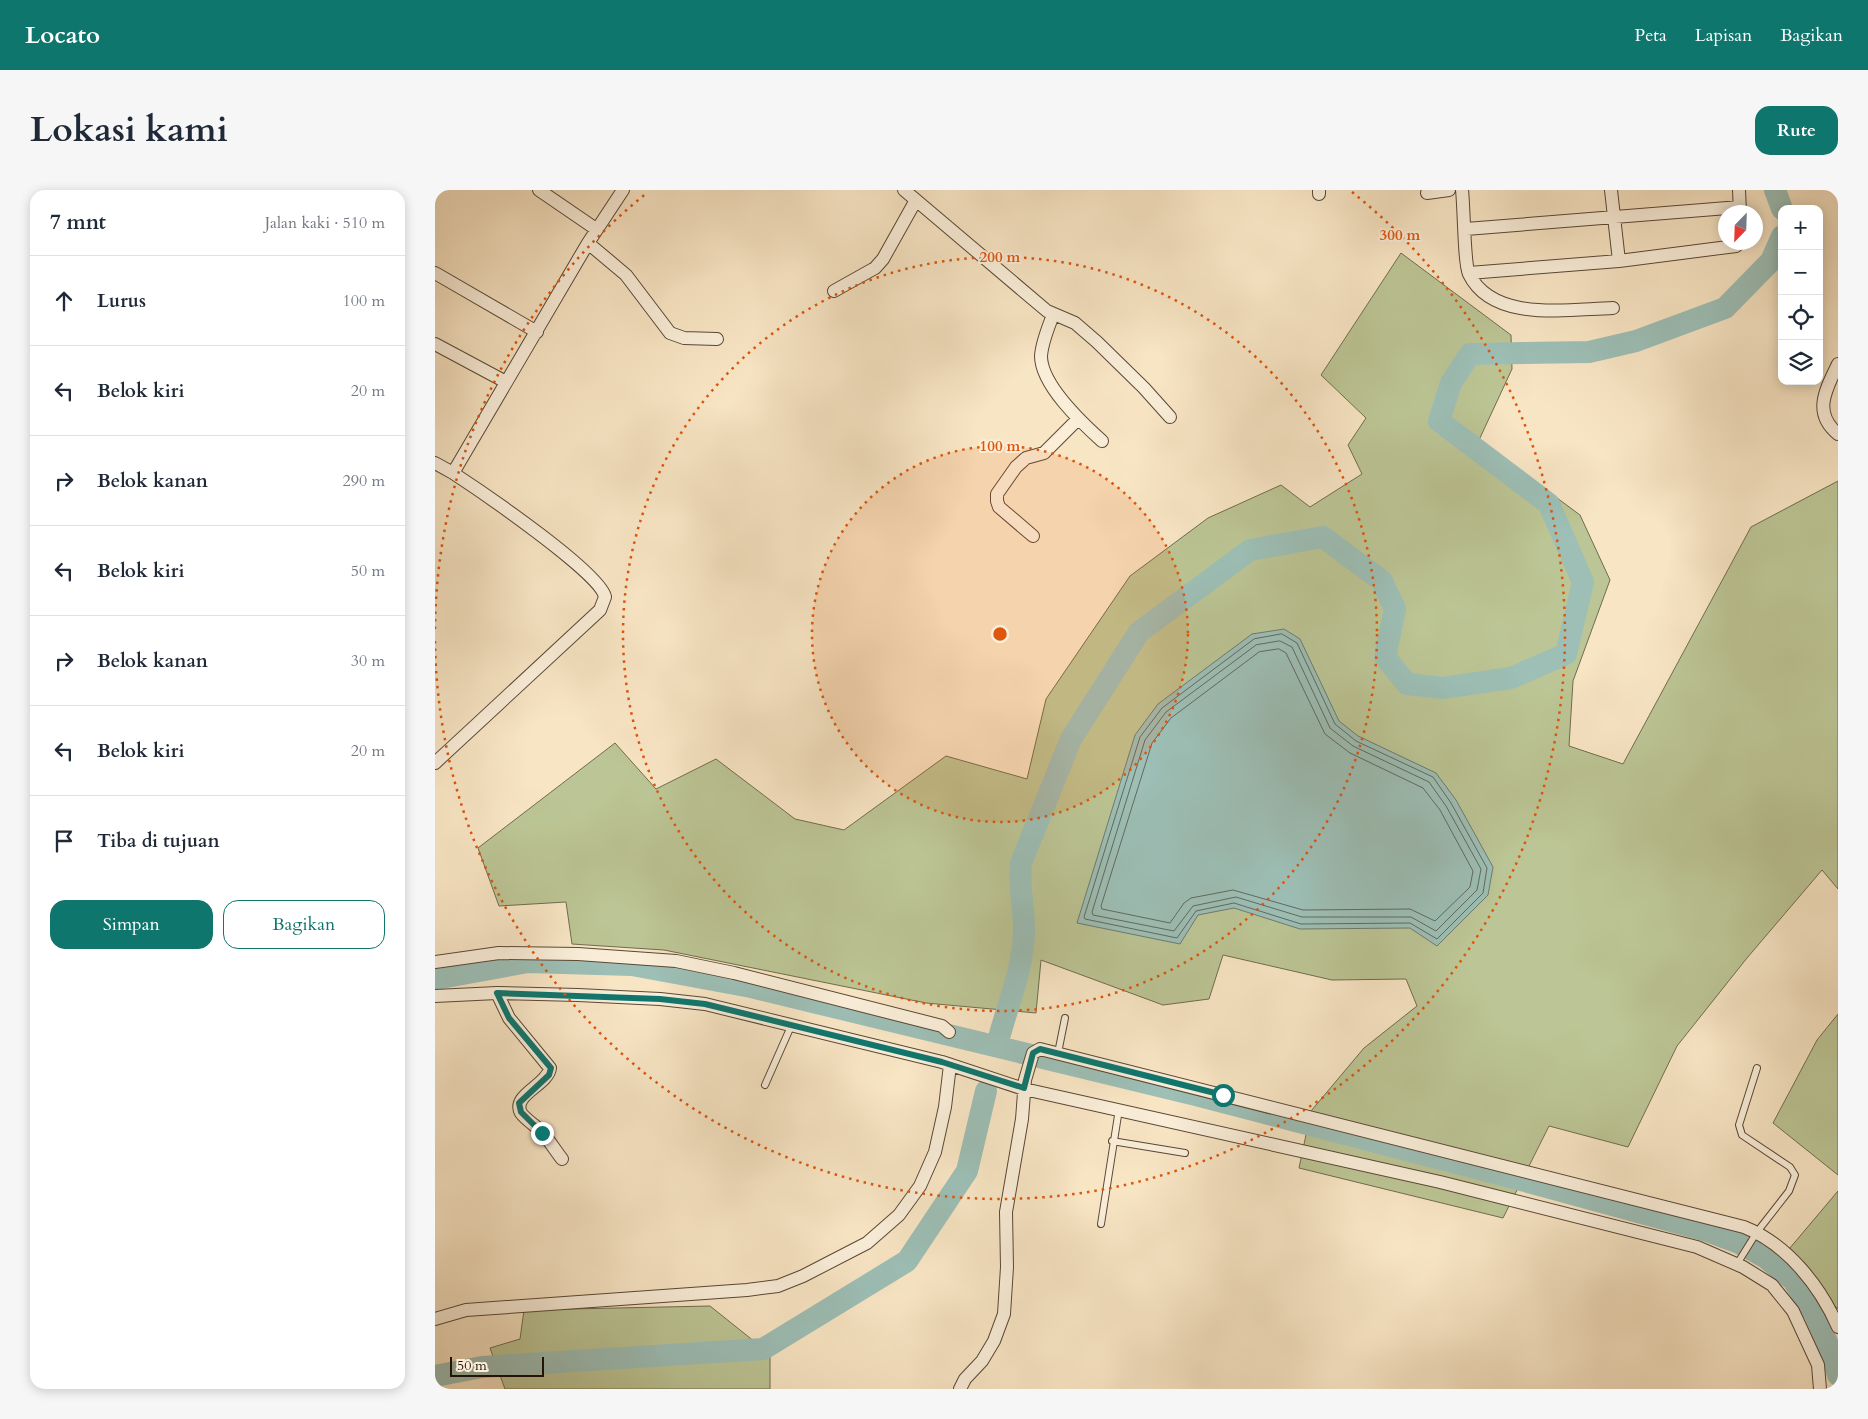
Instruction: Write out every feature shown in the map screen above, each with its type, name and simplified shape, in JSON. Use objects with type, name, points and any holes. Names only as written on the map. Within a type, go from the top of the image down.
[{"type":"street","points":[[539,190],[596,229]]},
{"type":"street","points":[[453,473],[537,332],[587,243],[623,190]]},
{"type":"street","points":[[904,190],[1053,315],[1075,323],[1149,393],[1170,418]]},
{"type":"street","points":[[1427,193],[1449,190]]},
{"type":"street","points":[[1463,190],[1469,273],[1484,292],[1499,302],[1516,308],[1536,310],[1613,308]]},
{"type":"street","points":[[1611,190],[1619,260]]},
{"type":"street","points":[[1739,190],[1740,205]]},
{"type":"street","points":[[834,291],[875,268],[883,259],[916,200]]},
{"type":"street","points":[[1466,229],[1614,217],[1718,211]]},
{"type":"street","points":[[587,243],[626,274],[670,333],[684,338],[717,338]]},
{"type":"street","points":[[1469,273],[1619,260],[1718,248]]},
{"type":"street","points":[[435,273],[537,332]]},
{"type":"street","points":[[1053,315],[1044,342],[1042,364],[1050,382],[1078,419],[1102,442]]},
{"type":"street","points":[[435,344],[506,382]]},
{"type":"street","points":[[1838,364],[1826,389],[1822,403],[1826,421],[1838,434]]},
{"type":"street","points":[[1033,536],[999,507],[997,494],[1021,462],[1044,452],[1078,419]]},
{"type":"street","points":[[435,463],[503,507],[555,547],[600,585],[605,597],[600,610],[435,763]]},
{"type":"street","points":[[435,962],[499,953],[579,954],[676,961],[734,973],[942,1026],[949,1030],[949,1032]]},
{"type":"street","points":[[435,996],[497,993],[660,999],[705,1004],[792,1024],[1119,1109],[1440,1182],[1697,1247],[1739,1260],[1772,1285],[1793,1311],[1818,1365],[1820,1389]]},
{"type":"street","points":[[497,993],[509,1018],[551,1068],[549,1075],[521,1100],[519,1106],[521,1112],[542,1133],[562,1159]]},
{"type":"street","points":[[960,1389],[965,1379],[982,1361],[994,1341],[1003,1314],[1007,1267],[1006,1212],[1021,1118],[1021,1084],[1033,1053],[1040,1049],[1611,1192],[1773,1242],[1797,1264],[1832,1313],[1838,1327]]},
{"type":"street","points":[[435,1319],[466,1310],[747,1290],[778,1286],[803,1276],[867,1243],[899,1215],[921,1186],[935,1152],[955,1067]]},
{"type":"lane","points":[[1058,1053],[1065,1018]]},
{"type":"lane","points":[[765,1085],[792,1024]]},
{"type":"lane","points":[[1739,1260],[1789,1191],[1795,1175],[1790,1167],[1742,1135],[1739,1130],[1739,1124],[1757,1068]]},
{"type":"lane","points":[[1101,1224],[1112,1141],[1119,1109]]},
{"type":"lane","points":[[1112,1141],[1185,1153]]},
{"type":"green space","points":[[1401,253],[1511,335],[1512,369],[1479,440],[1580,515],[1610,580],[1573,681],[1569,746],[1623,764],[1751,527],[1838,481],[1838,889],[1822,870],[1747,958],[1677,1046],[1628,1147],[1549,1126],[1503,1218],[1299,1168],[1311,1111],[1364,1048],[1417,1006],[1406,979],[1332,980],[1223,955],[1209,999],[1163,1005],[1041,960],[1036,1013],[926,1003],[664,950],[572,944],[566,902],[499,906],[478,848],[615,743],[656,789],[716,759],[795,819],[844,830],[946,756],[1027,779],[1046,699],[1130,576],[1208,518],[1281,485],[1310,507],[1362,474],[1348,445],[1366,418],[1321,375]]},
{"type":"green space","points":[[1838,1014],[1838,1175],[1773,1123],[1817,1040]]},
{"type":"green space","points":[[1838,1191],[1838,1309],[1784,1255]]},
{"type":"green space","points":[[710,1306],[770,1354],[770,1389],[505,1389],[490,1348],[520,1339],[524,1310]]},
{"type":"water","points":[[1284,629],[1300,639],[1339,721],[1358,736],[1436,773],[1456,800],[1493,867],[1488,895],[1437,946],[1410,928],[1300,929],[1234,908],[1198,915],[1180,944],[1077,923],[1135,735],[1158,704],[1252,634]]},
{"type":"waterway","points":[[1775,190],[1781,205]]},
{"type":"waterway","points":[[1000,1034],[1015,984],[1023,946],[1024,924],[1020,881],[1021,863],[1071,739],[1139,632],[1250,550],[1323,537],[1382,581],[1395,609],[1385,657],[1407,684],[1443,688],[1511,678],[1566,654],[1583,582],[1549,504],[1439,421],[1451,383],[1470,354],[1589,352],[1636,341],[1725,308],[1771,261],[1778,245]]},
{"type":"waterway","points":[[435,979],[528,962],[632,965],[751,987],[1196,1095],[1514,1178],[1707,1231],[1739,1243],[1766,1258],[1793,1280],[1814,1313],[1829,1347],[1838,1375]]},
{"type":"waterway","points":[[435,1376],[482,1367],[763,1349],[907,1261],[967,1171],[986,1091]]},
{"type":"route","points":[[542,1133],[521,1112],[519,1103],[549,1075],[551,1068],[509,1018],[497,993],[660,999],[705,1004],[942,1062],[1024,1088],[1033,1053],[1040,1049],[1223,1095]]}]
